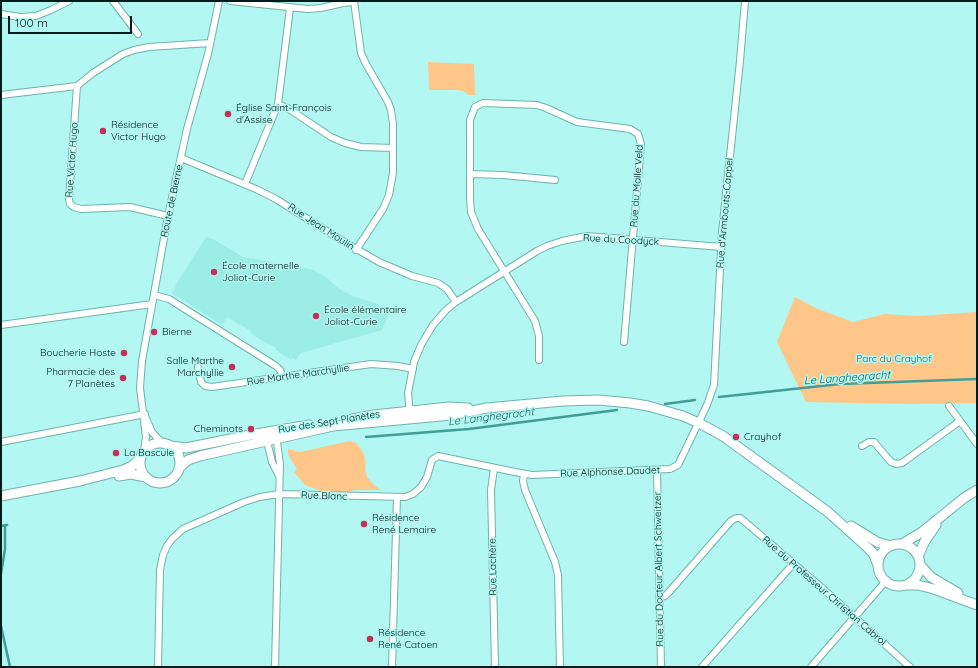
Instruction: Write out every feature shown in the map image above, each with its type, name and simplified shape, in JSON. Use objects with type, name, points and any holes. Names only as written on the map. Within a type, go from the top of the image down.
[{"type":"street","points":[[1,14],[20,18],[30,17],[51,10],[69,1]]},
{"type":"street","points":[[112,1],[138,34]]},
{"type":"street","name":"Route de Bierne","points":[[142,455],[146,437],[144,415],[141,403],[141,368],[168,216],[191,114],[210,43],[218,1]]},
{"type":"street","points":[[230,1],[290,8],[316,9],[339,3],[354,2],[362,56],[391,110],[393,124],[392,179],[388,199],[356,250]]},
{"type":"street","name":"Rue d'Armbouts-Cappel","points":[[698,423],[710,399],[714,385],[721,247],[745,1]]},
{"type":"street","points":[[245,184],[278,104],[290,8]]},
{"type":"street","points":[[1,95],[77,86],[93,73],[123,54],[134,50],[149,47],[210,43]]},
{"type":"street","name":"Rue Victor Hugo","points":[[77,86],[69,199],[70,204],[81,209],[130,207],[168,216]]},
{"type":"street","name":"Rue du Maile Veld","points":[[470,174],[470,124],[473,110],[476,106],[486,102],[532,104],[546,108],[577,122],[630,129],[636,132],[640,137],[641,144],[633,240]]},
{"type":"street","points":[[278,104],[289,109],[344,144],[361,147],[393,148]]},
{"type":"street","name":"Rue Jean Moulin","points":[[181,158],[245,184],[276,199],[356,250],[392,268],[438,283],[447,290],[456,302]]},
{"type":"street","points":[[539,360],[540,336],[537,325],[474,220],[470,203],[470,174],[503,175],[555,180]]},
{"type":"street","name":"Rue du Coodyck","points":[[410,415],[408,393],[413,368],[421,345],[436,321],[456,302],[504,271],[547,246],[568,239],[587,236],[721,247]]},
{"type":"street","points":[[624,342],[633,240]]},
{"type":"street","points":[[154,295],[169,299],[276,366],[280,370],[283,377]]},
{"type":"street","points":[[1,326],[152,304]]},
{"type":"street","name":"Rue Marthe Marchyllie","points":[[198,367],[200,381],[209,387],[371,364],[413,368]]},
{"type":"street","name":"Rue des Sept Planètes","points":[[167,445],[180,448],[410,415],[452,415],[487,408],[563,401],[606,400],[648,406],[698,423],[732,442],[828,512]]},
{"type":"street","points":[[949,406],[977,444]]},
{"type":"street","points":[[1,442],[144,415]]},
{"type":"street","name":"Route de Bierne","points":[[144,415],[152,432],[167,445]]},
{"type":"street","points":[[862,446],[869,442],[874,442],[891,462],[902,464],[960,421]]},
{"type":"street","name":"Rue Alphonse Daudet","points":[[494,468],[524,474],[577,474],[670,469],[678,465],[698,423]]},
{"type":"street","points":[[275,667],[280,460],[276,434]]},
{"type":"street","points":[[266,436],[272,462],[279,476]]},
{"type":"street","name":"Rue des Sept Planètes","points":[[179,468],[188,460],[196,457],[266,436]]},
{"type":"street","points":[[1,496],[80,481],[126,469],[152,444],[167,445],[178,456],[179,468],[173,477],[164,482],[154,481],[146,477],[132,474],[104,479],[80,481]]},
{"type":"street","points":[[142,455],[141,468],[146,477]]},
{"type":"street","name":"Rue Blanc","points":[[158,667],[160,570],[163,555],[167,546],[172,539],[183,530],[248,500],[278,494],[397,498],[408,496],[419,489],[427,477],[432,460],[435,457],[444,456],[494,468]]},
{"type":"street","name":"Rue Lachère","points":[[494,468],[491,490],[495,667]]},
{"type":"street","name":"Rue du Docteur Albert Schweitzer","points":[[657,470],[661,667]]},
{"type":"street","points":[[524,474],[523,482],[555,562],[558,575],[560,667]]},
{"type":"street","points":[[828,512],[872,540],[890,546],[902,544],[922,532],[977,490]]},
{"type":"street","points":[[392,667],[397,498]]},
{"type":"street","points":[[828,512],[867,547],[878,565],[880,575],[886,581],[896,586],[918,585],[934,589],[977,604]]},
{"type":"street","points":[[906,585],[916,578],[919,572],[919,561],[927,538],[947,512]]},
{"type":"street","name":"Rue du Professeur Christian Cabrol","points":[[660,597],[667,594],[730,522],[736,518],[744,521],[794,563],[910,667]]},
{"type":"street","points":[[902,544],[911,548],[931,577],[977,604]]},
{"type":"street","points":[[878,565],[881,554],[890,546]]},
{"type":"street","points":[[702,667],[794,563]]},
{"type":"street","points":[[811,667],[886,581]]},
{"type":"shaded area","name":"École élémentaire Joliot-Curie","points":[[206,237],[213,239],[243,257],[313,270],[326,277],[338,288],[352,296],[391,308],[382,330],[301,353],[296,360],[292,358],[291,360],[275,349],[276,348],[250,333],[251,331],[227,317],[222,325],[172,293]]},
{"type":"green space","points":[[428,62],[474,64],[475,95],[469,95],[463,91],[457,90],[429,90]]},
{"type":"green space","name":"Parc du Crayhof","points":[[795,297],[818,309],[853,322],[885,314],[917,316],[977,312],[977,403],[911,404],[806,402],[777,342]]},
{"type":"green space","points":[[350,441],[356,443],[361,449],[365,457],[367,477],[381,490],[354,490],[348,492],[321,491],[305,485],[294,472],[297,469],[288,454],[288,449],[300,452]]},
{"type":"waterway","name":"Le Langhegracht","points":[[719,397],[840,384],[977,379]]},
{"type":"waterway","name":"Le Langhegracht","points":[[665,404],[695,400]]},
{"type":"waterway","name":"Le Langhegracht","points":[[366,437],[469,429],[617,410]]},
{"type":"waterway","points":[[1,574],[5,549],[5,525]]},
{"type":"waterway","name":"Le Langhegracht","points":[[1,526],[7,525]]},
{"type":"waterway","points":[[1,626],[10,667]]},
{"type":"place","name":"Église Saint-François d'Assise","points":[[228,114]]},
{"type":"place","name":"Résidence Victor Hugo","points":[[103,131]]},
{"type":"place","name":"École maternelle Joliot-Curie","points":[[214,272]]},
{"type":"place","name":"École élémentaire Joliot-Curie","points":[[316,316]]},
{"type":"place","name":"Bierne","points":[[154,332]]},
{"type":"place","name":"Boucherie Hoste","points":[[124,353]]},
{"type":"place","name":"Salle Marthe Marchyllie","points":[[232,367]]},
{"type":"place","name":"Pharmacie des 7 Planètes","points":[[123,378]]},
{"type":"place","name":"Cheminots","points":[[251,429]]},
{"type":"place","name":"Crayhof","points":[[736,437]]},
{"type":"place","name":"La Bascule","points":[[116,453]]},
{"type":"place","name":"Résidence René Lemaire","points":[[364,524]]},
{"type":"place","name":"Résidence René Catoen","points":[[370,639]]}]
